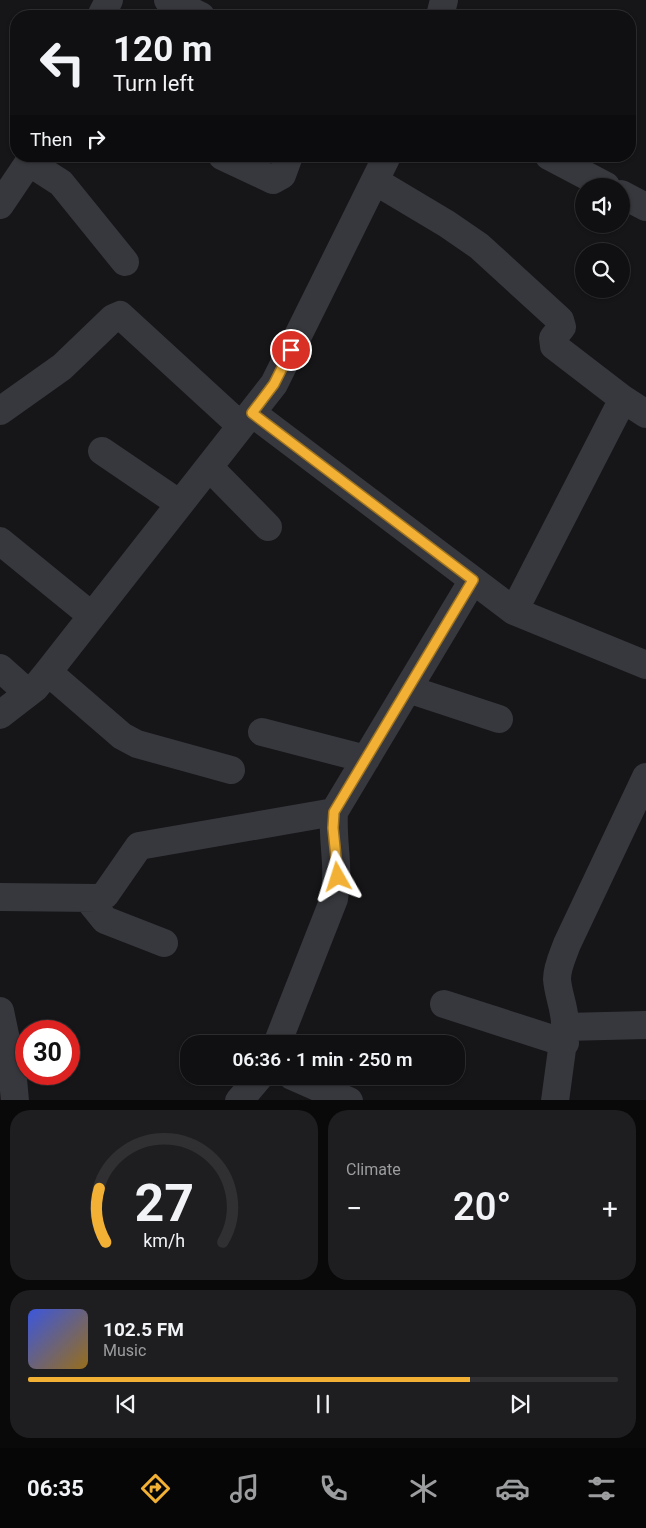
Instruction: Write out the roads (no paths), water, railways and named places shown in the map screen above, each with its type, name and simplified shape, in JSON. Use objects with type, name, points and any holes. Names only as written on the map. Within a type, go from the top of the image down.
[{"type":"street","points":[[168,0],[189,10]]},
{"type":"street","points":[[0,206],[30,162]]},
{"type":"street","points":[[34,162],[61,182],[125,262]]},
{"type":"street","points":[[235,162],[273,180],[282,175],[287,162]]},
{"type":"street","points":[[0,715],[28,693],[48,672],[274,384],[384,162]]},
{"type":"street","points":[[560,162],[591,178]]},
{"type":"street","points":[[375,181],[447,224],[478,246],[560,320],[562,326],[553,338],[554,346],[623,399],[646,414]]},
{"type":"street","points":[[630,199],[646,207]]},
{"type":"street","points":[[0,411],[62,367],[116,315],[120,314],[246,420],[514,611],[646,665]]},
{"type":"street","points":[[514,611],[623,399]]},
{"type":"street","points":[[102,451],[180,504]]},
{"type":"street","points":[[209,467],[268,526]]},
{"type":"street","points":[[0,541],[92,616]]},
{"type":"street","points":[[281,1035],[334,899],[338,877],[333,828],[334,812],[473,580]]},
{"type":"street","points":[[0,668],[28,693]]},
{"type":"street","points":[[48,672],[122,736],[138,744],[231,770]]},
{"type":"street","points":[[408,689],[499,718]]},
{"type":"street","points":[[262,732],[366,759]]},
{"type":"street","points":[[555,1100],[565,1035],[565,1017],[557,980],[567,944],[646,777]]},
{"type":"street","points":[[0,897],[97,898],[105,895],[138,846],[334,812]]},
{"type":"street","points":[[88,899],[105,920],[164,943]]},
{"type":"street","points":[[444,1004],[565,1035],[646,1024]]},
{"type":"street","points":[[0,1011],[12,1068],[15,1100]]},
{"type":"street","points":[[238,1100],[252,1085]]},
{"type":"street","points":[[313,1085],[349,1100]]}]
